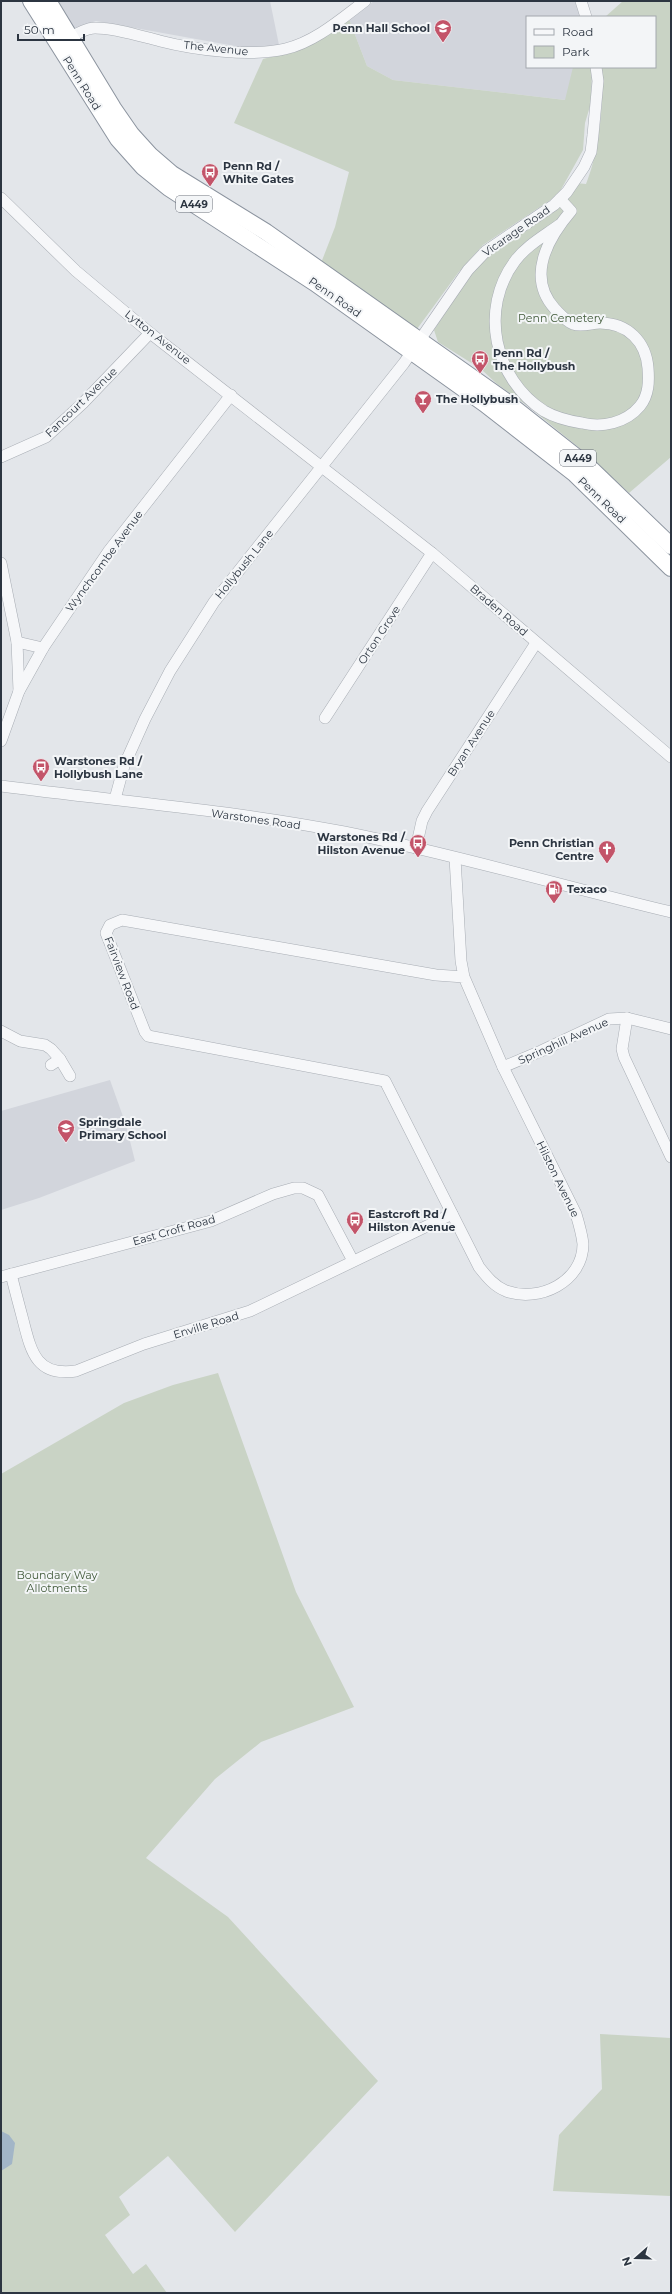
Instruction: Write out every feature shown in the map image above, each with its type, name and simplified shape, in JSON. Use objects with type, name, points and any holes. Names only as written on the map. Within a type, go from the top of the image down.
[{"type":"highway","name":"Penn Road","points":[[31,1],[64,41],[131,134],[150,155],[172,174],[266,232],[416,347],[485,404],[575,474],[671,568]]},
{"type":"highway","name":"Penn Road","points":[[48,1],[64,41]]},
{"type":"highway","name":"Penn Road","points":[[416,347],[504,400],[589,467],[671,546]]},
{"type":"street","name":"The Avenue","points":[[64,41],[94,28],[163,42],[237,53],[270,52],[303,43],[324,31],[365,1]]},
{"type":"street","points":[[581,1],[586,16]]},
{"type":"street","name":"Vicarage Road","points":[[416,347],[468,270],[486,251],[540,216],[560,199],[584,167],[591,152],[597,103],[598,81],[596,68]]},
{"type":"street","name":"Lytton Avenue","points":[[1,198],[76,271],[150,333],[323,468]]},
{"type":"street","points":[[559,225],[525,249],[507,273],[495,304],[495,332],[498,346],[509,373],[516,384],[530,400],[545,411],[559,418],[579,423],[598,425],[608,424],[628,417],[645,399],[649,378],[646,359],[641,344],[633,334],[612,324],[572,324],[558,313],[546,298],[541,280],[542,260],[545,249],[559,225],[571,211],[560,199]]},
{"type":"street","name":"Fancourt Avenue","points":[[2,455],[46,437],[83,403],[150,333]]},
{"type":"street","name":"Hollybush Lane","points":[[115,799],[124,766],[145,719],[170,671],[198,624],[247,559],[323,468],[416,347]]},
{"type":"street","name":"Wynchcombe Avenue","points":[[1,741],[19,691],[44,648],[108,552],[231,395]]},
{"type":"street","name":"Braden Road","points":[[323,468],[432,553],[671,757]]},
{"type":"street","name":"Orton Grove","points":[[325,718],[432,553]]},
{"type":"street","points":[[1,563],[4,592],[17,642],[19,691]]},
{"type":"street","points":[[17,642],[44,648]]},
{"type":"street","name":"Bryan Avenue","points":[[416,848],[422,821],[427,811],[536,643]]},
{"type":"street","name":"Warstones Road","points":[[1,786],[115,799],[281,821],[416,848],[671,912]]},
{"type":"street","name":"Hilston Avenue","points":[[389,1085],[452,1214],[479,1267],[487,1278],[506,1291],[526,1294],[546,1292],[566,1279],[575,1271],[583,1245],[576,1214],[503,1067],[464,977],[460,961],[454,858]]},
{"type":"street","name":"Fairview Road","points":[[389,1085],[381,1078],[148,1036],[145,1032],[106,933],[110,926],[122,920],[436,975],[464,977]]},
{"type":"street","points":[[627,1018],[622,1049],[624,1057],[671,1157]]},
{"type":"street","name":"Springhill Avenue","points":[[503,1067],[609,1019],[627,1018],[671,1029]]},
{"type":"street","points":[[1,1031],[20,1041],[45,1045],[60,1058],[70,1076]]},
{"type":"street","points":[[50,1065],[60,1058]]},
{"type":"street","name":"East Croft Road","points":[[6,1276],[211,1221],[273,1194],[294,1188],[303,1188],[318,1195],[353,1261]]},
{"type":"street","name":"Enville Road","points":[[6,1276],[31,1351],[47,1368],[67,1372],[76,1371],[144,1344],[250,1311],[452,1214]]},
{"type":"shaded area","points":[[58,1],[270,1],[279,45],[246,48],[96,21],[74,28]]},
{"type":"shaded area","name":"Penn Hall School","points":[[374,1],[578,1],[583,16],[526,16],[526,68],[592,68],[591,103],[393,80],[367,66],[349,19]]},
{"type":"shaded area","name":"Springdale Primary School","points":[[110,1080],[126,1125],[135,1161],[39,1198],[1,1210],[1,1111]]},
{"type":"green space","name":"Penn Cemetery","points":[[623,1],[671,1],[671,457],[629,493],[583,451],[529,407],[497,384],[481,369],[438,342],[434,330],[474,268],[503,243],[512,241],[537,222],[576,183],[586,184],[594,158],[600,126],[602,94],[600,68],[656,68],[656,16],[606,16]]},
{"type":"green space","points":[[349,19],[367,66],[393,80],[565,100],[573,68],[592,68],[591,103],[585,123],[583,150],[558,195],[483,245],[458,273],[417,329],[321,263],[335,227],[349,172],[234,123],[263,59],[287,53]]},
{"type":"green space","name":"Boundary Way Allotments","points":[[218,1373],[296,1592],[354,1707],[261,1742],[215,1779],[146,1858],[228,1917],[378,2081],[235,2232],[168,2156],[119,2197],[130,2215],[105,2235],[133,2274],[146,2264],[167,2293],[1,2293],[1,1474],[124,1403],[173,1385]]},
{"type":"green space","points":[[600,2034],[671,2038],[671,2196],[553,2191],[559,2135],[602,2089]]},
{"type":"water","points":[[1,2131],[9,2135],[15,2143],[12,2164],[1,2171]]},
{"type":"place","name":"Penn Hall School","points":[[443,43]]},
{"type":"place","name":"Penn Rd / White Gates","points":[[210,187]]},
{"type":"place","name":"Penn Rd / The Hollybush","points":[[480,374]]},
{"type":"place","name":"The Hollybush","points":[[423,414]]},
{"type":"place","name":"Warstones Rd / Hollybush Lane","points":[[41,782]]},
{"type":"place","name":"Warstones Rd / Hilston Avenue","points":[[418,858]]},
{"type":"place","name":"Penn Christian Centre","points":[[607,864]]},
{"type":"place","name":"Texaco","points":[[554,904]]},
{"type":"place","name":"Springdale Primary School","points":[[66,1143]]},
{"type":"place","name":"Eastcroft Rd / Hilston Avenue","points":[[355,1235]]}]
